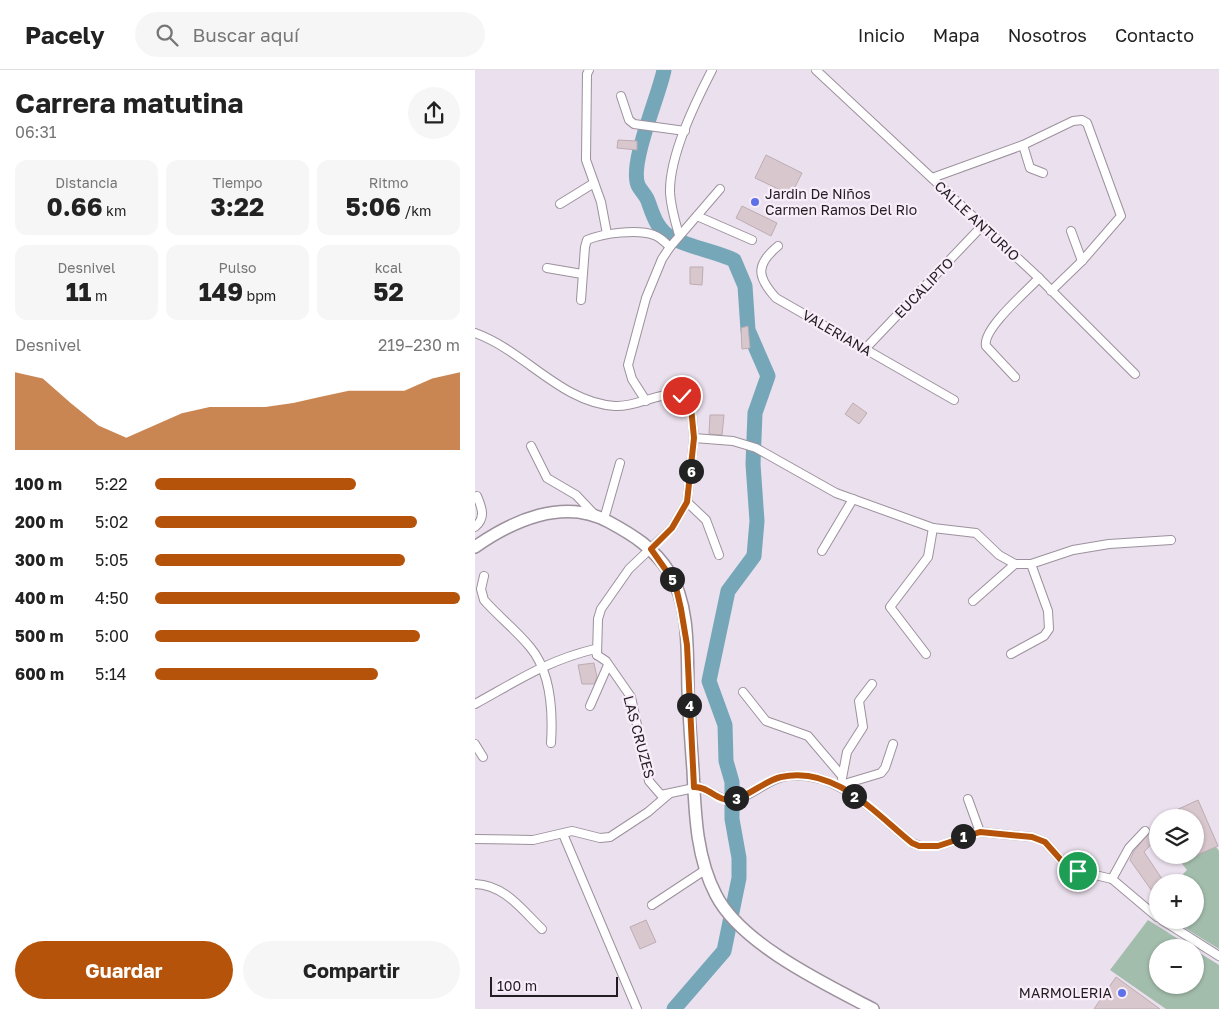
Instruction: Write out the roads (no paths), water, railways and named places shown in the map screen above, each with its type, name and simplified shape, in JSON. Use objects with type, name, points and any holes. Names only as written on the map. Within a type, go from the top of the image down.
[{"type":"main road","points":[[475,547],[502,530],[534,516],[563,513],[600,517],[640,539],[651,549],[675,583],[681,609],[687,645],[694,787],[699,841],[705,870],[723,909],[763,946],[873,1009]]},
{"type":"street","points":[[589,70],[587,74],[584,140],[585,160],[601,202],[607,234]]},
{"type":"street","points":[[679,235],[673,216],[670,191],[672,172],[685,131],[712,70]]},
{"type":"street","name":"CALLE ANTURIO","points":[[816,70],[1039,278],[1135,374]]},
{"type":"street","points":[[621,96],[629,120],[633,124],[685,131]]},
{"type":"street","points":[[932,178],[1023,145],[1073,121],[1081,120],[1091,130],[1121,216],[1082,260],[1051,291]]},
{"type":"street","points":[[1023,145],[1030,168],[1035,172],[1043,173]]},
{"type":"street","points":[[560,204],[594,183]]},
{"type":"street","points":[[646,401],[629,372],[629,356],[646,298],[661,259],[679,235],[720,189]]},
{"type":"street","points":[[697,216],[752,240]]},
{"type":"street","name":"EUCALIPTO","points":[[865,349],[982,226]]},
{"type":"street","points":[[1071,231],[1082,260]]},
{"type":"street","points":[[581,300],[586,242],[607,234],[652,234],[670,246]]},
{"type":"street","name":"VALERIANA","points":[[778,246],[766,256],[761,269],[763,284],[776,298],[954,400]]},
{"type":"street","points":[[547,268],[582,274]]},
{"type":"street","points":[[1015,377],[986,346],[985,341],[990,329],[1039,278]]},
{"type":"street","points":[[475,333],[506,349],[566,390],[581,397],[616,406],[675,394],[682,396],[691,407],[694,438],[687,502],[672,528],[629,569],[601,609],[597,655]]},
{"type":"street","points":[[694,438],[733,442],[756,448],[822,487],[853,499],[933,528],[976,533],[999,555],[1015,564],[1031,564],[1073,550],[1109,544],[1171,540]]},
{"type":"street","points":[[531,446],[547,478],[576,495],[600,517],[620,463]]},
{"type":"street","points":[[475,527],[482,518],[483,512],[477,496]]},
{"type":"street","points":[[822,551],[853,499]]},
{"type":"street","points":[[687,502],[706,520],[719,555]]},
{"type":"street","points":[[926,654],[890,607],[928,557],[933,528]]},
{"type":"street","points":[[973,601],[1015,564]]},
{"type":"street","points":[[1011,654],[1044,636],[1049,629],[1048,611],[1031,564]]},
{"type":"street","points":[[484,576],[481,589],[484,600],[531,648],[542,666],[552,716],[551,743]]},
{"type":"street","points":[[475,704],[542,666],[571,655],[595,649],[597,655]]},
{"type":"street","name":"LAS CRUZES","points":[[597,655],[602,657],[631,698],[649,781],[661,795],[669,794]]},
{"type":"street","points":[[590,706],[608,665]]},
{"type":"street","points":[[841,785],[847,752],[863,727],[859,701],[872,684]]},
{"type":"street","points":[[743,692],[766,721],[808,736],[842,776]]},
{"type":"street","points":[[475,744],[483,757]]},
{"type":"street","points":[[841,785],[881,774],[893,744]]},
{"type":"street","points":[[475,839],[533,840],[572,831],[600,838],[611,837],[633,823],[669,794],[701,787],[719,797],[731,800],[741,797],[769,782],[785,777],[802,775],[841,785],[912,843],[919,846],[938,846],[980,832],[1032,837],[1045,842],[1061,860],[1078,871],[1112,879],[1149,910]]},
{"type":"street","points":[[968,799],[980,832]]},
{"type":"street","points":[[1112,879],[1129,848],[1145,831]]},
{"type":"street","points":[[563,834],[637,1009]]},
{"type":"street","points":[[652,905],[705,870]]},
{"type":"street","points":[[475,884],[490,886],[506,894],[542,929]]},
{"type":"street","points":[[1176,929],[1219,956]]},
{"type":"waterway","points":[[664,70],[641,146],[636,175],[638,185],[647,199],[656,222],[667,235],[734,260],[745,286],[748,330],[768,376],[755,413],[753,464],[757,521],[754,556],[728,591],[709,681],[725,725],[726,761],[732,782],[732,819],[739,858],[739,878],[724,951],[674,1009]]},
{"type":"place","name":"Jardin De Niños Carmen Ramos Del Rio","points":[[755,202]]},
{"type":"place","name":"MARMOLERIA","points":[[1122,993]]}]
